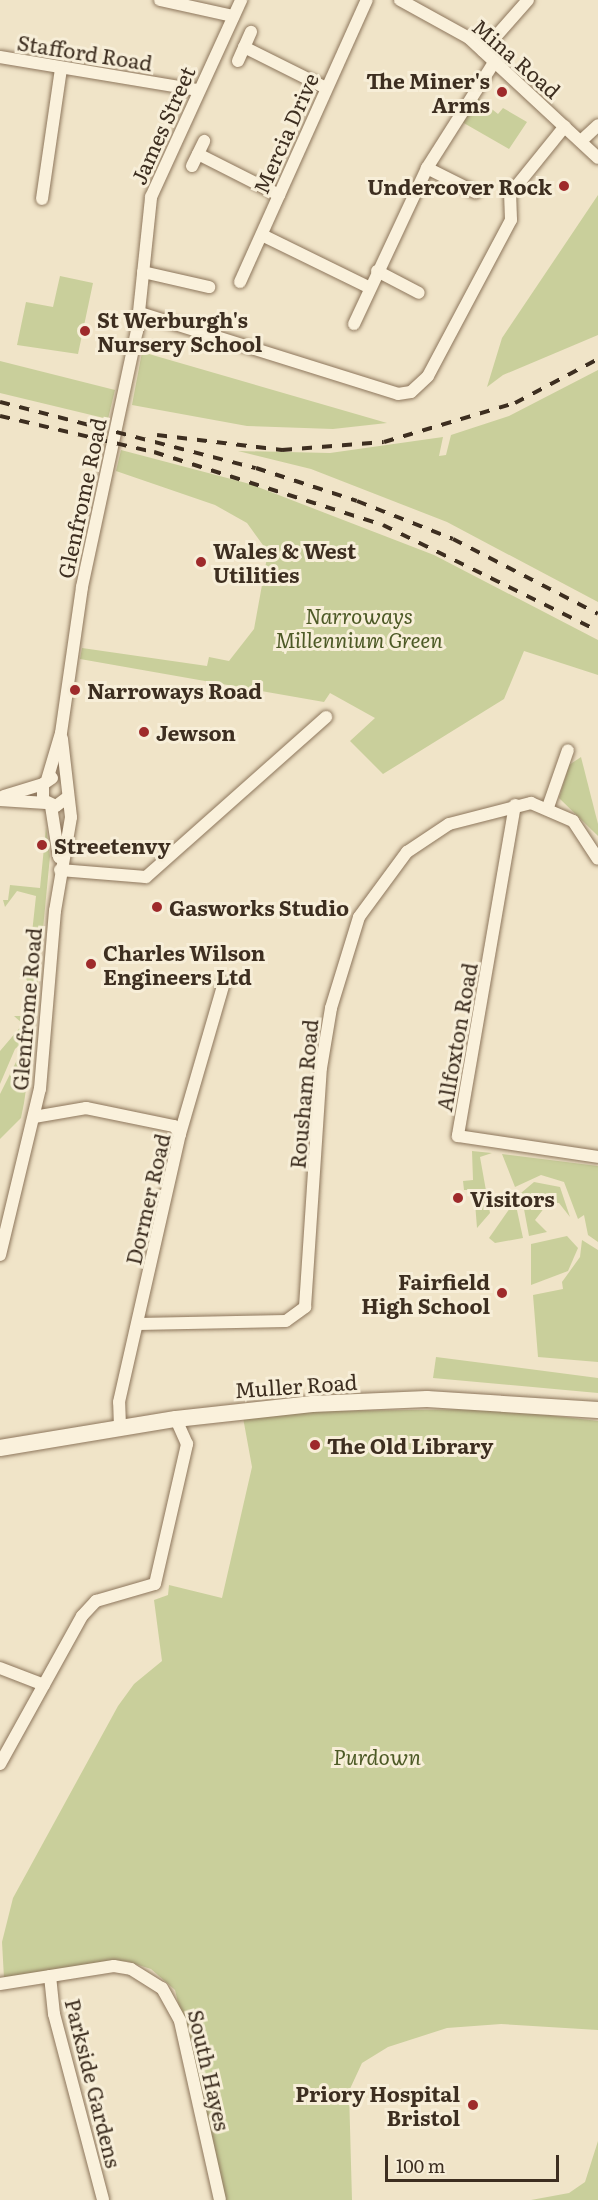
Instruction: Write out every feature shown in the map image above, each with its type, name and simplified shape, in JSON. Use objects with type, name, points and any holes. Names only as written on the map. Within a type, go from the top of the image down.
[{"type":"main road","name":"Muller Road","points":[[0,1448],[176,1419],[312,1404],[427,1400],[598,1410]]},
{"type":"street","points":[[163,0],[233,16]]},
{"type":"street","name":"James Street","points":[[143,272],[151,197],[241,0]]},
{"type":"street","name":"Mercia Drive","points":[[240,282],[367,0]]},
{"type":"street","name":"Mina Road","points":[[400,0],[483,51],[598,158]]},
{"type":"street","points":[[483,51],[528,0]]},
{"type":"street","points":[[237,61],[251,32]]},
{"type":"street","points":[[244,47],[326,88]]},
{"type":"street","name":"Stafford Road","points":[[0,57],[198,90]]},
{"type":"street","points":[[354,324],[368,287],[427,168],[495,61]]},
{"type":"street","points":[[42,199],[62,68]]},
{"type":"street","points":[[581,141],[598,125]]},
{"type":"street","points":[[140,313],[398,394],[411,392],[428,376],[511,220],[509,195],[565,126]]},
{"type":"street","points":[[204,141],[195,160],[279,195]]},
{"type":"street","points":[[427,168],[475,192]]},
{"type":"street","points":[[262,235],[368,287]]},
{"type":"street","points":[[376,270],[418,293]]},
{"type":"street","points":[[143,272],[209,287]]},
{"type":"street","name":"Glenfrome Road","points":[[60,870],[45,782],[61,733],[81,587],[140,313],[143,272]]},
{"type":"street","points":[[60,870],[146,877],[326,717]]},
{"type":"street","name":"Glenfrome Road","points":[[0,1254],[4,1222],[34,1117],[60,870],[71,816],[61,733]]},
{"type":"street","points":[[548,807],[568,750]]},
{"type":"street","points":[[60,779],[68,792],[49,805],[0,799],[45,782],[60,779]]},
{"type":"street","points":[[515,805],[548,807],[580,828],[598,859]]},
{"type":"street","name":"Allfoxton Road","points":[[515,805],[458,1136],[598,1157]]},
{"type":"street","name":"Rousham Road","points":[[138,1324],[286,1321],[303,1311],[323,1052],[353,932],[371,896],[416,844],[449,824],[515,805]]},
{"type":"street","name":"Dormer Road","points":[[120,1427],[119,1402],[180,1134],[225,983]]},
{"type":"street","points":[[34,1117],[86,1108],[174,1126],[180,1134]]},
{"type":"street","points":[[0,1764],[44,1685],[96,1601],[155,1582],[187,1444],[176,1419]]},
{"type":"street","points":[[0,1668],[44,1685]]},
{"type":"street","name":"South Hayes","points":[[50,1976],[131,1969],[162,1988],[175,2005],[220,2200]]},
{"type":"street","points":[[0,1984],[50,1976]]},
{"type":"street","name":"Parkside Gardens","points":[[50,1976],[54,2014],[103,2200]]},
{"type":"green space","points":[[478,98],[498,114],[503,108],[527,122],[509,149],[462,122]]},
{"type":"green space","points":[[598,195],[598,335],[503,375],[487,387],[502,338]]},
{"type":"green space","points":[[60,276],[93,283],[78,354],[17,345],[26,302],[53,307]]},
{"type":"green space","points":[[142,352],[387,423],[333,429],[247,426],[132,405]]},
{"type":"green space","points":[[0,361],[115,390],[108,419],[0,393]]},
{"type":"green space","points":[[598,370],[598,602],[447,522],[311,469],[238,451],[330,453],[443,437],[439,456],[446,455],[451,435],[509,416]]},
{"type":"green space","name":"Narroways Millennium Green","points":[[121,450],[250,484],[434,555],[598,640],[598,675],[524,651],[504,699],[383,774],[350,741],[375,718],[330,693],[324,702],[80,659],[82,648],[207,666],[209,657],[229,661],[254,629],[268,552],[247,523],[215,505],[116,471]]},
{"type":"green space","points":[[581,757],[598,824],[598,836],[559,798],[569,765]]},
{"type":"green space","points":[[46,827],[50,856],[33,1033],[15,1049],[0,1084],[0,1051],[23,1024],[14,1016],[23,1016],[27,980],[19,976],[27,977],[31,936],[23,935],[32,933],[36,896],[17,891],[5,907],[3,900],[8,900],[10,885],[40,888]]},
{"type":"green space","points":[[20,1054],[30,1062],[21,1118],[0,1139],[0,1094]]},
{"type":"green space","points":[[472,1151],[492,1153],[480,1157],[490,1213],[477,1228],[474,1190],[464,1190],[463,1181],[473,1180]]},
{"type":"green space","points":[[502,1154],[598,1166],[598,1242],[588,1235],[584,1215],[578,1219],[564,1182],[541,1175],[515,1187]]},
{"type":"green space","points":[[534,1182],[560,1187],[570,1217],[559,1203],[548,1203],[535,1220],[547,1232],[529,1236],[521,1193]]},
{"type":"green space","points":[[515,1201],[523,1238],[495,1243],[489,1238]]},
{"type":"green space","points":[[567,1236],[578,1248],[568,1271],[531,1285],[531,1244]]},
{"type":"green space","points":[[582,1240],[598,1250],[598,1362],[538,1357],[533,1295],[563,1289],[562,1282],[580,1257]]},
{"type":"green space","points":[[436,1357],[598,1378],[598,1393],[433,1378]]},
{"type":"green space","name":"Purdown","points":[[497,1409],[598,1421],[598,2030],[501,2024],[447,2028],[388,2047],[362,2063],[349,2091],[352,2200],[226,2200],[175,1990],[151,1969],[126,1961],[4,1978],[2,1942],[13,1898],[118,1706],[134,1684],[162,1661],[154,1600],[168,1595],[169,1585],[222,1598],[252,1467],[242,1412]]},
{"type":"green space","points":[[598,2141],[598,2200],[531,2200],[569,2193],[585,2182]]},
{"type":"railway","points":[[157,435],[282,450],[384,442],[515,403],[598,359]]},
{"type":"railway","points":[[0,402],[256,468],[357,501],[453,539],[598,614]]},
{"type":"railway","points":[[0,416],[154,452],[383,525],[598,631]]},
{"type":"place","name":"The Miner's Arms","points":[[502,92]]},
{"type":"place","name":"Undercover Rock","points":[[564,186]]},
{"type":"place","name":"St Werburgh's Nursery School","points":[[85,331]]},
{"type":"place","name":"Wales & West Utilities","points":[[201,562]]},
{"type":"place","name":"Narroways Road","points":[[75,690]]},
{"type":"place","name":"Jewson","points":[[144,732]]},
{"type":"place","name":"Streetenvy","points":[[42,845]]},
{"type":"place","name":"Gasworks Studio","points":[[157,907]]},
{"type":"place","name":"Charles Wilson Engineers Ltd","points":[[91,964]]},
{"type":"place","name":"Visitors","points":[[458,1198]]},
{"type":"place","name":"Fairfield High School","points":[[502,1293]]},
{"type":"place","name":"The Old Library","points":[[315,1445]]},
{"type":"place","name":"Priory Hospital Bristol","points":[[473,2105]]}]
